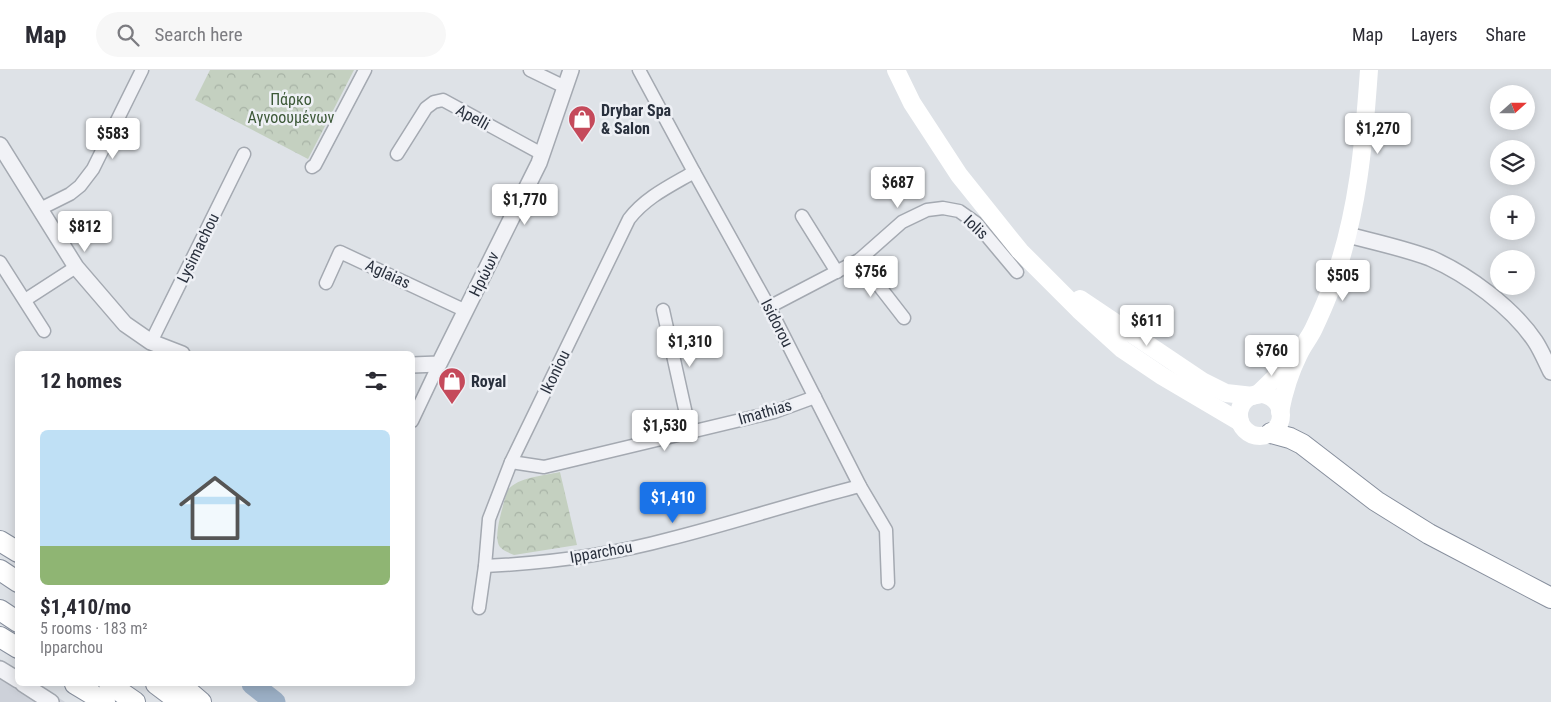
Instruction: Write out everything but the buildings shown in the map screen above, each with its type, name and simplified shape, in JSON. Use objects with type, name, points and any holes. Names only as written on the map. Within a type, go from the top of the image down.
[{"type":"highway","points":[[1271,433],[1290,438],[1302,444],[1376,501],[1429,534],[1551,598]]},
{"type":"highway","points":[[0,541],[15,550]]},
{"type":"highway","points":[[0,570],[15,580]]},
{"type":"highway","points":[[0,610],[15,620]]},
{"type":"highway","points":[[0,637],[15,646]]},
{"type":"highway","points":[[78,686],[105,702]]},
{"type":"highway","points":[[112,686],[135,702]]},
{"type":"highway","points":[[159,686],[180,702]]},
{"type":"highway","points":[[182,686],[201,702]]},
{"type":"main road","points":[[896,70],[912,103],[959,175],[1020,251],[1079,310],[1122,349],[1162,376],[1240,422],[1244,428],[1256,436],[1264,436],[1271,433],[1277,427],[1287,383],[1299,353]]},
{"type":"main road","points":[[1240,422],[1241,406],[1246,400],[1255,395],[1282,372],[1299,353],[1314,329],[1334,282],[1348,235],[1356,196],[1366,122],[1369,70]]},
{"type":"main road","points":[[1049,278],[1202,381],[1226,393],[1270,397],[1275,400],[1280,412]]},
{"type":"street","points":[[40,209],[70,194],[80,186],[93,169],[142,70]]},
{"type":"street","points":[[312,167],[315,165],[365,70]]},
{"type":"street","points":[[530,70],[565,87]]},
{"type":"street","name":"Ηρώων","points":[[415,414],[542,154],[571,70]]},
{"type":"street","name":"Isidorou","points":[[639,70],[769,307],[860,486],[886,530],[888,583]]},
{"type":"street","name":"Apelli","points":[[397,154],[426,108],[434,102],[444,100],[542,154]]},
{"type":"street","points":[[0,144],[76,267],[125,324],[151,342],[174,351]]},
{"type":"street","name":"Lysimachou","points":[[151,342],[244,154]]},
{"type":"street","name":"Ikoniou","points":[[479,608],[489,519],[511,462],[629,219],[651,197],[694,172]]},
{"type":"street","name":"Iolis","points":[[769,307],[859,260],[902,222],[927,210],[943,208],[959,211],[976,223],[1017,272]]},
{"type":"street","points":[[802,216],[837,272]]},
{"type":"street","points":[[1348,235],[1430,259],[1475,285],[1510,311],[1535,341],[1551,372]]},
{"type":"street","name":"Aglaias","points":[[326,283],[340,252],[466,312]]},
{"type":"street","points":[[859,260],[904,318]]},
{"type":"street","points":[[0,262],[44,332]]},
{"type":"street","points":[[24,300],[76,267]]},
{"type":"street","points":[[663,310],[690,432]]},
{"type":"street","points":[[415,366],[439,364]]},
{"type":"street","name":"Imathias","points":[[511,462],[544,467],[774,412],[815,397]]},
{"type":"street","name":"Ipparchou","points":[[485,566],[587,556],[668,540],[860,486]]},
{"type":"street","points":[[0,669],[15,678]]},
{"type":"street","points":[[26,686],[51,702]]},
{"type":"shaded area","points":[[0,659],[15,669],[15,686],[41,686],[65,702],[0,702]]},
{"type":"green space","name":"Πάρκο Αγνοουμένων","points":[[210,70],[354,70],[308,159],[195,100]]},
{"type":"green space","points":[[560,472],[577,545],[514,555],[503,550],[500,547],[497,536],[499,520],[507,491],[511,486],[524,480]]},
{"type":"waterway","points":[[255,686],[275,702]]},
{"type":"place","name":"Drybar Spa & Salon","points":[[582,143]]},
{"type":"place","name":"Royal","points":[[452,405]]}]
